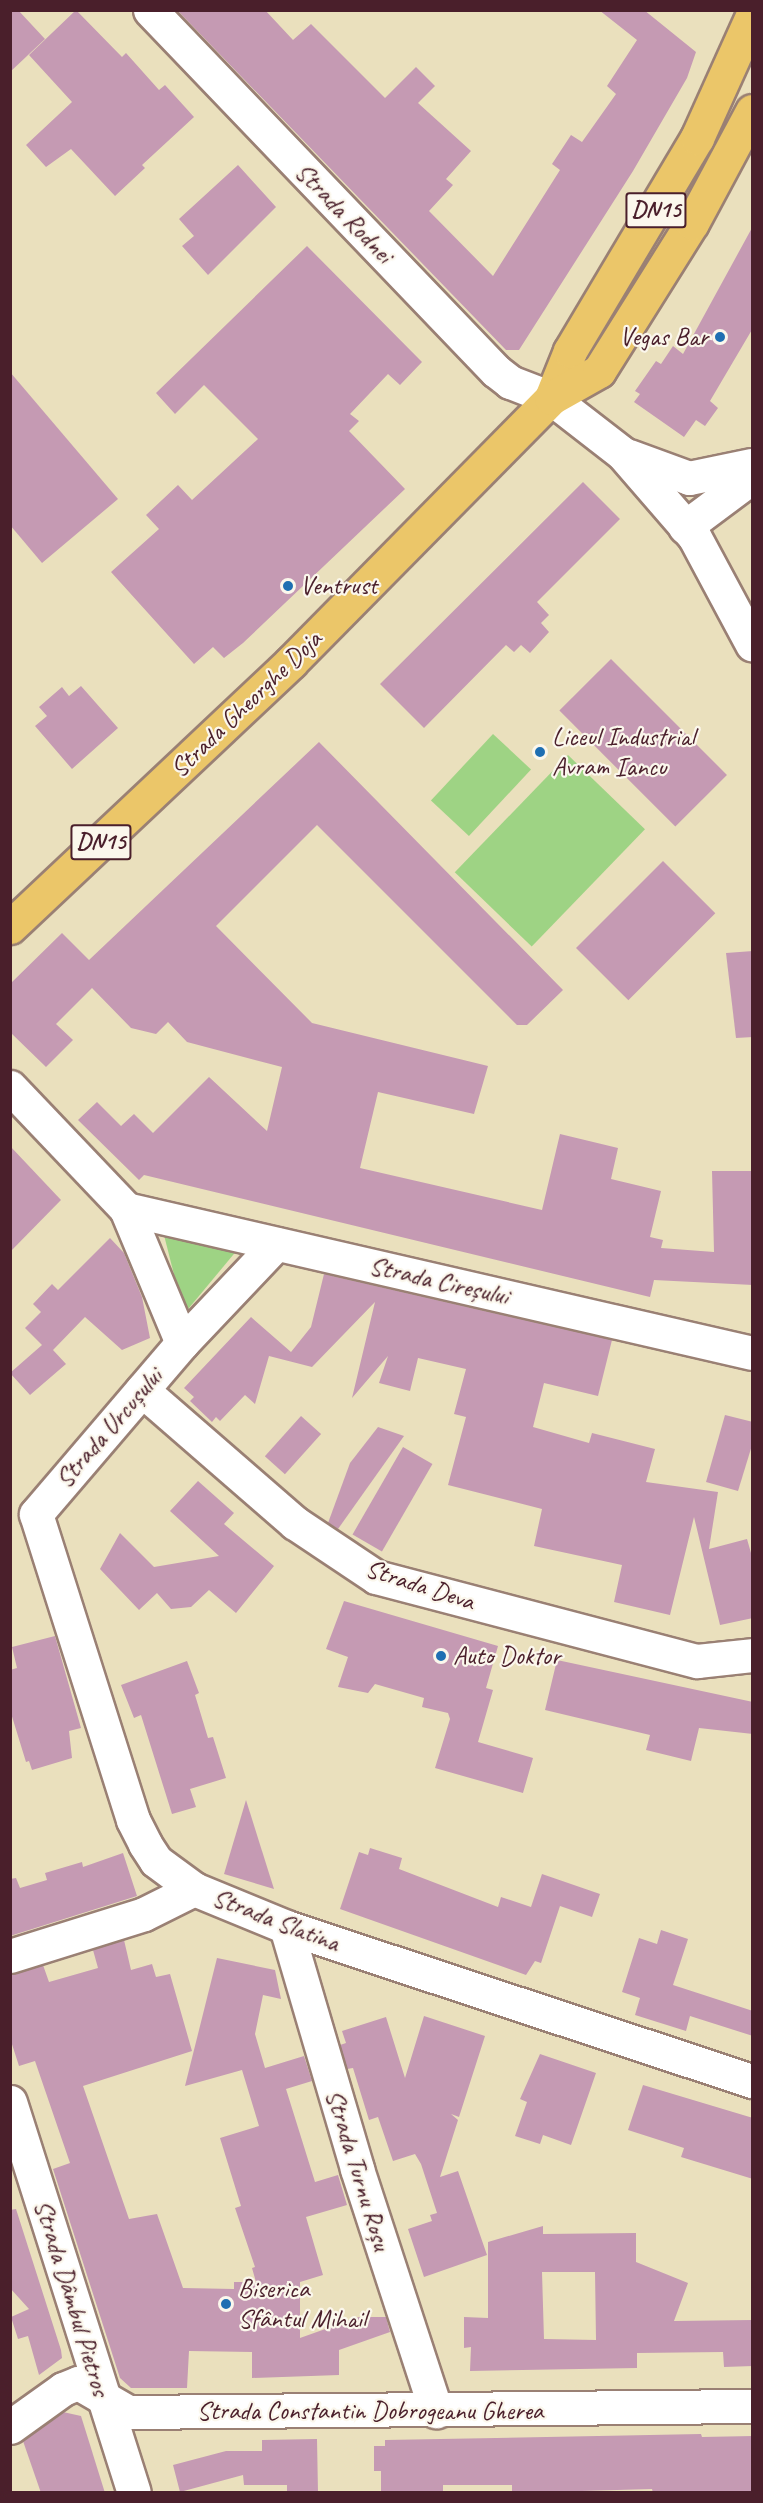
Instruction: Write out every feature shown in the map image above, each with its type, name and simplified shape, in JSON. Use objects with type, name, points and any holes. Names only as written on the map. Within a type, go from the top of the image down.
[{"type":"main road","name":"Strada Gheorghe Doja","points":[[551,399],[570,351],[697,138],[753,16]]},
{"type":"main road","name":"Strada Gheorghe Doja","points":[[10,927],[291,662],[551,399],[599,371],[692,223],[753,111]]},
{"type":"street","name":"Strada Rodnei","points":[[150,10],[496,371],[510,382],[551,399],[622,453]]},
{"type":"street","points":[[622,453],[689,478],[753,465]]},
{"type":"street","points":[[622,453],[694,536],[753,644]]},
{"type":"street","points":[[685,527],[753,477]]},
{"type":"street","points":[[10,1087],[126,1209],[182,1343]]},
{"type":"street","name":"Strada Cireșului","points":[[126,1209],[753,1353]]},
{"type":"street","name":"Strada Urcușului","points":[[36,1514],[182,1343],[276,1244]]},
{"type":"street","name":"Strada Deva","points":[[142,1390],[295,1523],[376,1577],[697,1660],[753,1655]]},
{"type":"street","name":"Strada Slatina","points":[[36,1514],[132,1820],[156,1861],[194,1889],[286,1927],[753,2081]]},
{"type":"street","points":[[10,1956],[144,1914],[194,1889]]},
{"type":"street","name":"Strada Turnu Roșu","points":[[286,1927],[357,2169],[436,2411]]},
{"type":"street","name":"Strada Dâmbul Pietros","points":[[10,2102],[134,2493]]},
{"type":"street","name":"Strada Constantin Dobrogeanu Gherea","points":[[10,2427],[71,2384],[86,2385],[128,2412],[436,2411],[753,2406]]},
{"type":"green space","points":[[493,734],[531,769],[469,836],[431,801]]},
{"type":"green space","points":[[568,755],[645,829],[532,947],[455,872]]},
{"type":"green space","points":[[164,1235],[238,1249],[184,1314]]},
{"type":"building","points":[[10,10],[18,10],[45,39],[10,72]]},
{"type":"building","points":[[76,10],[122,57],[126,53],[159,90],[165,85],[194,117],[142,165],[145,168],[115,196],[71,149],[46,167],[26,145],[72,102],[29,55]]},
{"type":"building","points":[[177,10],[265,10],[293,40],[311,24],[385,98],[416,67],[435,86],[418,103],[471,151],[446,179],[453,185],[429,211],[493,276],[560,170],[552,164],[571,135],[582,142],[616,94],[607,86],[637,40],[599,10],[644,10],[696,52],[687,78],[633,171],[519,350],[506,350]]},
{"type":"building","points":[[238,165],[276,207],[208,275],[182,246],[194,236],[179,219]]},
{"type":"building","points":[[753,226],[753,328],[710,401],[718,408],[705,426],[696,420],[684,437],[634,402],[640,394],[635,391],[656,361],[661,364],[673,346],[683,354]]},
{"type":"building","points":[[307,246],[422,362],[400,385],[388,374],[350,414],[359,421],[349,431],[405,489],[243,643],[224,658],[213,647],[194,664],[111,572],[159,529],[146,515],[178,485],[192,500],[258,439],[204,385],[175,414],[156,393]]},
{"type":"building","points":[[10,372],[118,499],[42,563],[10,525]]},
{"type":"building","points":[[583,482],[620,519],[537,602],[549,615],[541,623],[549,632],[530,653],[521,645],[514,652],[506,645],[424,728],[380,684]]},
{"type":"building","points":[[611,659],[727,775],[675,827],[559,711]]},
{"type":"building","points":[[81,686],[118,728],[72,769],[35,726],[47,716],[39,707],[62,687],[69,696]]},
{"type":"building","points":[[319,742],[563,990],[527,1025],[517,1025],[317,825],[216,926],[312,1023],[488,1066],[474,1114],[378,1092],[360,1168],[542,1210],[560,1134],[618,1148],[611,1179],[661,1191],[650,1237],[663,1240],[661,1248],[714,1252],[712,1171],[753,1171],[753,1285],[654,1280],[650,1297],[144,1175],[139,1180],[78,1120],[97,1102],[121,1126],[134,1114],[153,1133],[209,1077],[267,1131],[282,1067],[187,1042],[168,1022],[156,1034],[131,1028],[92,988],[56,1024],[73,1040],[46,1067],[10,1032],[10,984],[62,933],[89,960]]},
{"type":"building","points":[[663,861],[715,913],[628,1000],[576,948]]},
{"type":"building","points":[[753,951],[753,1037],[736,1038],[726,953]]},
{"type":"building","points":[[10,1146],[61,1200],[10,1252]]},
{"type":"building","points":[[110,1238],[124,1253],[142,1297],[150,1338],[122,1350],[85,1317],[53,1350],[66,1364],[30,1395],[10,1373],[42,1345],[25,1328],[41,1312],[33,1304],[52,1284],[58,1290]]},
{"type":"building","points":[[324,1274],[612,1340],[598,1396],[544,1383],[533,1427],[589,1443],[592,1433],[655,1449],[646,1482],[718,1492],[709,1549],[747,1539],[753,1560],[753,1618],[720,1625],[694,1517],[670,1615],[614,1602],[622,1565],[534,1546],[542,1509],[448,1485],[466,1417],[454,1414],[466,1369],[418,1358],[410,1391],[379,1383],[388,1356],[352,1398],[375,1302],[312,1367],[269,1356],[255,1404],[245,1395],[220,1421],[216,1417],[212,1422],[190,1401],[194,1397],[184,1388],[251,1317],[291,1352],[311,1327]]},
{"type":"building","points":[[725,1415],[753,1422],[753,1442],[738,1491],[706,1482]]},
{"type":"building","points":[[301,1416],[321,1434],[285,1474],[265,1456]]},
{"type":"building","points":[[378,1427],[404,1436],[338,1529],[328,1523],[350,1463]]},
{"type":"building","points":[[403,1447],[432,1464],[382,1551],[352,1534]]},
{"type":"building","points":[[198,1481],[234,1513],[224,1524],[274,1566],[236,1613],[209,1590],[191,1607],[171,1609],[157,1593],[139,1610],[100,1569],[120,1533],[154,1567],[219,1556],[170,1511]]},
{"type":"building","points":[[344,1601],[498,1646],[486,1688],[493,1690],[478,1742],[533,1758],[523,1793],[435,1768],[450,1719],[448,1713],[422,1707],[424,1698],[375,1684],[368,1693],[338,1687],[348,1657],[326,1649]]},
{"type":"building","points":[[55,1636],[81,1728],[69,1731],[72,1758],[32,1770],[29,1761],[26,1762],[10,1710],[10,1670],[17,1668],[12,1647]]},
{"type":"building","points":[[557,1660],[753,1702],[753,1734],[699,1728],[691,1761],[646,1750],[650,1735],[545,1710]]},
{"type":"building","points":[[187,1661],[199,1693],[195,1695],[208,1738],[213,1737],[226,1778],[190,1789],[196,1807],[172,1814],[141,1715],[134,1718],[121,1685]]},
{"type":"building","points":[[246,1800],[274,1889],[224,1874]]},
{"type":"building","points":[[370,1848],[402,1858],[399,1869],[498,1907],[501,1897],[531,1907],[542,1874],[600,1894],[592,1917],[560,1906],[541,1963],[535,1961],[526,1975],[340,1909],[359,1852],[368,1855]]},
{"type":"building","points":[[123,1853],[137,1896],[10,1936],[10,1879],[16,1878],[20,1888],[47,1880],[45,1873],[82,1862],[83,1867]]},
{"type":"building","points":[[661,1930],[688,1939],[673,1985],[753,2011],[753,2036],[690,2016],[686,2031],[635,2015],[640,1998],[622,1992],[639,1938],[657,1944]]},
{"type":"building","points":[[124,1940],[131,1970],[152,1964],[156,1977],[170,1974],[192,2051],[83,2086],[129,2219],[157,2214],[183,2288],[234,2289],[234,2282],[256,2282],[252,2268],[255,2267],[235,2208],[241,2206],[220,2138],[259,2126],[242,2070],[185,2086],[217,1958],[275,1970],[281,1999],[263,1995],[255,2034],[265,2068],[304,2056],[312,2081],[286,2089],[315,2182],[338,2175],[347,2205],[306,2217],[323,2275],[300,2282],[300,2338],[359,2317],[386,2317],[390,2332],[339,2350],[339,2375],[252,2378],[252,2352],[189,2351],[187,2388],[131,2388],[120,2378],[53,2169],[70,2163],[35,2061],[19,2066],[10,2038],[10,1974],[43,1965],[49,1982],[98,1968],[93,1950]]},
{"type":"building","points":[[424,2016],[485,2036],[459,2117],[451,2114],[458,2120],[440,2177],[458,2171],[487,2255],[424,2277],[408,2229],[432,2221],[430,2215],[437,2213],[421,2164],[415,2154],[393,2161],[378,2117],[369,2120],[353,2068],[347,2069],[340,2045],[346,2043],[342,2031],[386,2017],[405,2078]]},
{"type":"building","points":[[540,2054],[596,2073],[571,2145],[543,2135],[540,2144],[515,2136],[527,2102],[520,2099]]},
{"type":"building","points":[[643,2085],[753,2118],[753,2179],[681,2157],[684,2148],[628,2130]]},
{"type":"building","points":[[16,2209],[61,2350],[62,2358],[39,2375],[28,2336],[18,2339],[11,2317],[29,2309],[10,2288],[10,2210]]},
{"type":"building","points":[[543,2226],[543,2234],[636,2233],[636,2262],[688,2283],[674,2321],[753,2320],[753,2366],[724,2367],[723,2352],[637,2353],[637,2368],[470,2371],[471,2347],[464,2348],[464,2317],[488,2318],[488,2242]],"holes":[[[542,2272],[595,2272],[596,2340],[544,2339]]]},
{"type":"building","points":[[63,2412],[81,2416],[105,2493],[41,2493],[23,2441]]},
{"type":"building","points":[[701,2434],[702,2437],[753,2436],[753,2493],[653,2493],[652,2489],[512,2493],[512,2485],[443,2485],[443,2493],[381,2493],[381,2471],[374,2471],[374,2446],[385,2446],[385,2440]]},
{"type":"building","points":[[317,2439],[318,2493],[287,2493],[287,2485],[244,2485],[243,2475],[180,2492],[173,2465],[226,2451],[262,2451],[262,2440]]},
{"type":"place","name":"Vegas Bar","points":[[720,337]]},
{"type":"place","name":"Ventrust","points":[[288,586]]},
{"type":"place","name":"Liceul Industrial Avram Iancu","points":[[540,752]]},
{"type":"place","name":"Auto Doktor","points":[[441,1656]]},
{"type":"place","name":"Biserica Sfântul Mihail","points":[[226,2304]]}]
